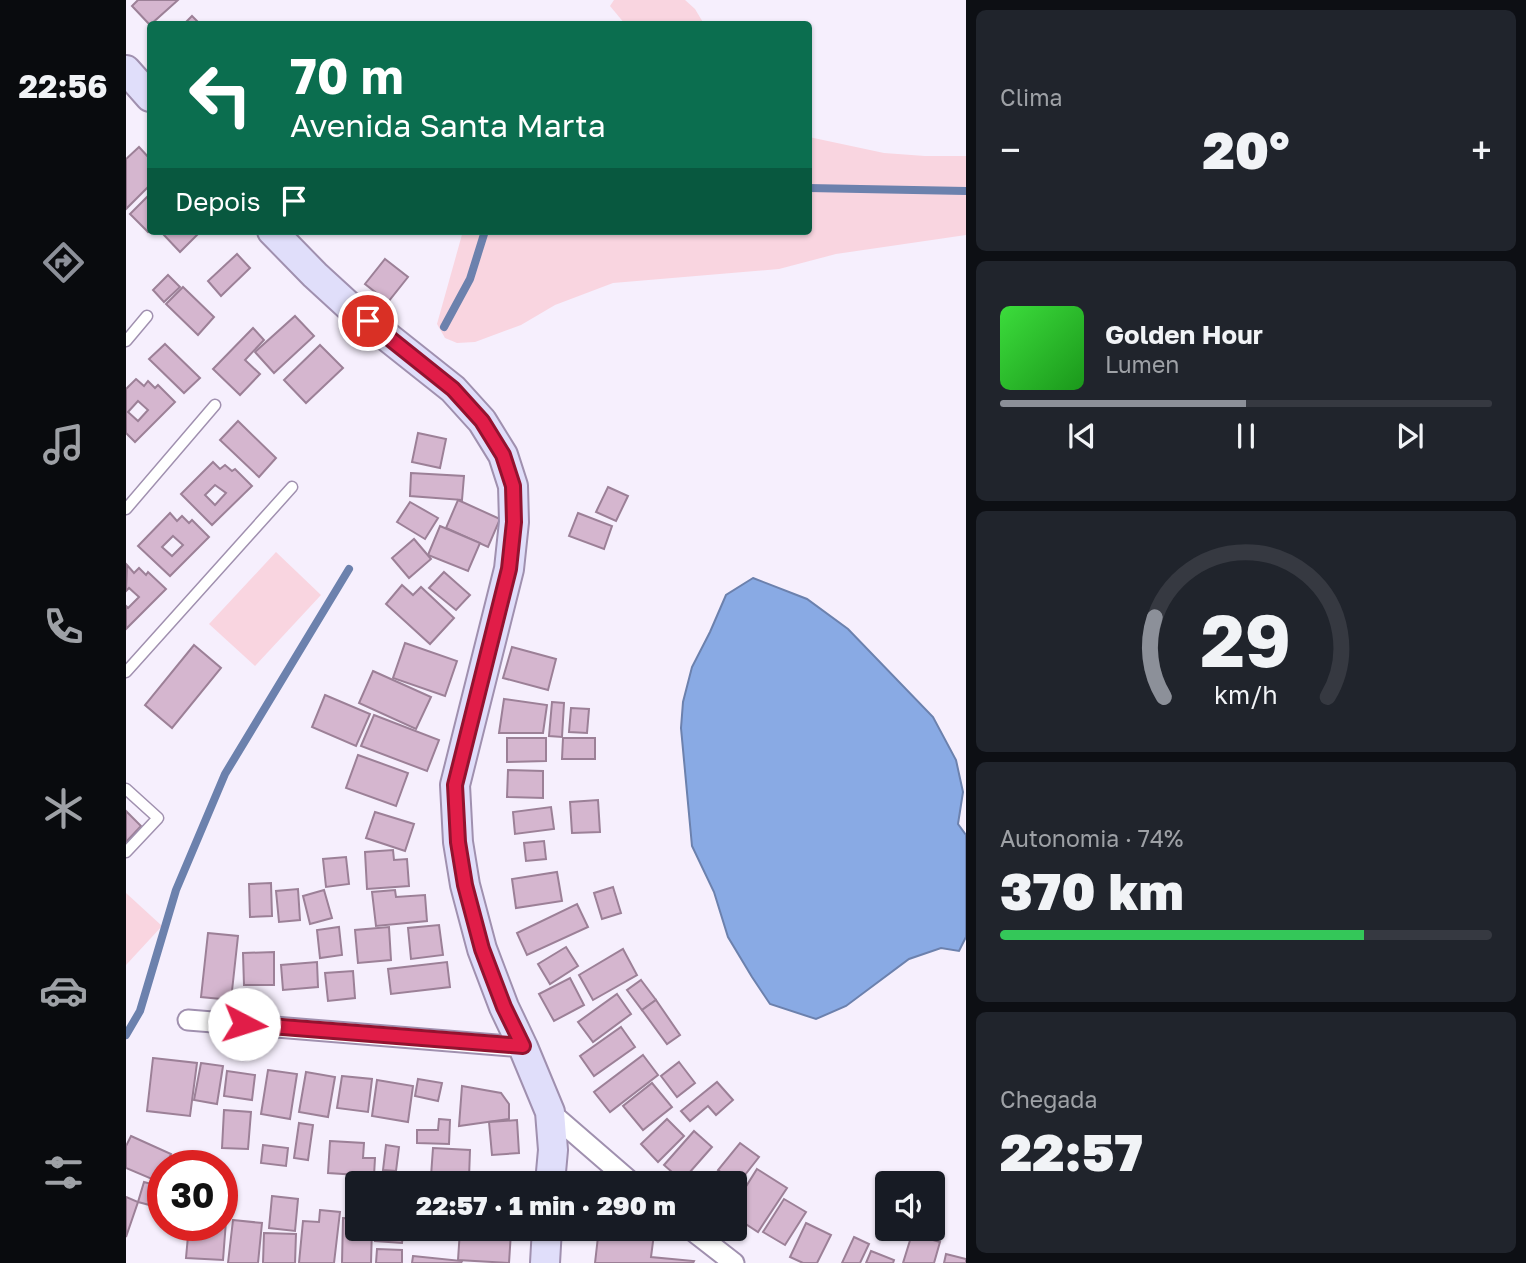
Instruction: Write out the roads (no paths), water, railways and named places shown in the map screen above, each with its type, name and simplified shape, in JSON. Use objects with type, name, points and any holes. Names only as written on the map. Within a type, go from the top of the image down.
[{"type":"street","points":[[126,70],[147,94]]},
{"type":"street","points":[[276,235],[351,308],[453,389],[482,421],[503,455],[513,486],[514,522],[509,569],[455,785],[458,842],[465,885],[482,949],[550,1112],[553,1150],[551,1171]]},
{"type":"street","points":[[188,1020],[523,1046]]},
{"type":"street","points":[[550,1112],[618,1171]]},
{"type":"street","points":[[545,1263],[546,1241]]},
{"type":"street","points":[[706,1241],[734,1263]]},
{"type":"lane","points":[[126,341],[147,316]]},
{"type":"lane","points":[[126,509],[215,405]]},
{"type":"lane","points":[[126,672],[292,487]]},
{"type":"lane","points":[[126,789],[158,818],[126,852]]},
{"type":"water","points":[[753,578],[807,599],[848,629],[933,717],[956,760],[963,792],[958,824],[966,835],[966,937],[959,951],[941,948],[909,959],[846,1006],[816,1019],[770,1004],[728,937],[714,892],[692,846],[681,728],[683,702],[692,667],[726,595]]},
{"type":"waterway","points":[[812,188],[966,191]]},
{"type":"waterway","points":[[444,327],[470,279],[484,235]]},
{"type":"waterway","points":[[126,1035],[140,1011],[176,890],[225,774],[349,569]]}]
